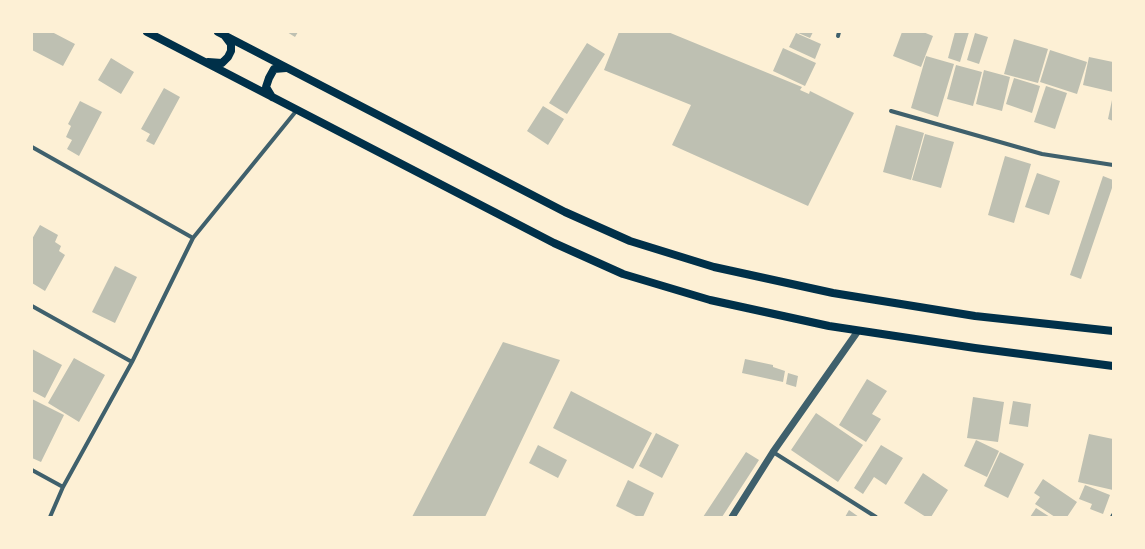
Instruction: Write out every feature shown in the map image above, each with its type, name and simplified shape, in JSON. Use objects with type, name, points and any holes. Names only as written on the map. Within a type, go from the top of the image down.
[{"type":"main road","points":[[147,32],[554,243],[623,274],[710,300],[829,326],[1113,366]]},
{"type":"main road","points":[[205,62],[222,63],[228,57],[231,51],[231,44],[223,33]]},
{"type":"main road","points":[[223,33],[286,68],[565,212],[630,241],[714,267],[833,293],[976,316],[1113,332]]},
{"type":"main road","points":[[272,97],[266,87],[269,78],[274,70],[286,68]]},
{"type":"street","points":[[50,517],[62,487],[132,362],[193,238],[297,110]]},
{"type":"street","points":[[890,111],[1042,154],[1113,165]]},
{"type":"street","points":[[32,147],[193,238]]},
{"type":"street","points":[[32,306],[132,362]]},
{"type":"street","points":[[732,517],[773,452],[858,331]]},
{"type":"street","points":[[773,452],[876,517]]},
{"type":"street","points":[[32,470],[62,487]]},
{"type":"building","points":[[32,32],[52,32],[75,44],[63,66],[32,50]]},
{"type":"building","points":[[287,32],[298,32],[295,37]]},
{"type":"building","points":[[619,32],[668,32],[802,87],[800,90],[809,94],[810,91],[854,113],[808,206],[672,145],[691,105],[604,70]]},
{"type":"building","points":[[796,32],[813,32],[810,38]]},
{"type":"building","points":[[902,32],[923,32],[933,36],[921,67],[893,56]]},
{"type":"building","points":[[955,32],[969,32],[960,62],[948,58]]},
{"type":"building","points":[[796,33],[821,44],[815,59],[789,47]]},
{"type":"building","points":[[975,33],[988,37],[979,64],[967,60]]},
{"type":"building","points":[[1014,39],[1048,49],[1038,83],[1004,74]]},
{"type":"building","points":[[587,43],[605,54],[567,114],[549,103]]},
{"type":"building","points":[[783,48],[816,63],[805,86],[773,71]]},
{"type":"building","points":[[1050,50],[1087,62],[1077,94],[1040,82]]},
{"type":"building","points":[[926,56],[954,64],[938,117],[911,108]]},
{"type":"building","points":[[1089,57],[1113,62],[1113,92],[1083,85]]},
{"type":"building","points":[[111,58],[134,72],[121,94],[98,80]]},
{"type":"building","points":[[956,65],[982,72],[973,106],[947,99]]},
{"type":"building","points":[[984,70],[1010,77],[1002,111],[976,104]]},
{"type":"building","points":[[1014,78],[1040,86],[1032,113],[1006,104]]},
{"type":"building","points":[[1046,86],[1067,93],[1055,129],[1034,122]]},
{"type":"building","points":[[164,88],[180,97],[154,145],[146,141],[150,134],[141,129]]},
{"type":"building","points":[[1113,100],[1113,121],[1108,119]]},
{"type":"building","points":[[80,101],[102,112],[79,156],[67,149],[72,140],[66,137],[71,126],[68,124]]},
{"type":"building","points":[[543,106],[564,119],[548,145],[527,131]]},
{"type":"building","points":[[896,125],[924,133],[911,180],[883,172]]},
{"type":"building","points":[[925,134],[954,142],[941,188],[912,180]]},
{"type":"building","points":[[1005,156],[1031,164],[1014,223],[988,215]]},
{"type":"building","points":[[1037,173],[1060,181],[1049,215],[1025,207]]},
{"type":"building","points":[[1103,176],[1113,180],[1113,185],[1081,279],[1070,275]]},
{"type":"building","points":[[40,225],[58,235],[55,242],[61,246],[59,251],[65,255],[45,291],[32,283],[32,239]]},
{"type":"building","points":[[115,266],[137,277],[115,323],[92,312]]},
{"type":"building","points":[[503,342],[560,360],[485,517],[412,517]]},
{"type":"building","points":[[32,349],[62,365],[45,398],[32,391]]},
{"type":"building","points":[[74,358],[105,375],[79,422],[48,403]]},
{"type":"building","points":[[745,359],[773,365],[773,367],[785,371],[783,382],[742,373]]},
{"type":"building","points":[[788,373],[798,376],[796,387],[786,384]]},
{"type":"building","points":[[867,379],[887,391],[872,414],[881,419],[866,442],[839,425]]},
{"type":"building","points":[[571,391],[652,433],[633,469],[553,428]]},
{"type":"building","points":[[973,397],[1004,402],[998,442],[967,438]]},
{"type":"building","points":[[32,399],[64,415],[41,462],[32,458]]},
{"type":"building","points":[[1013,401],[1031,404],[1028,427],[1009,424]]},
{"type":"building","points":[[816,413],[863,445],[838,482],[791,450]]},
{"type":"building","points":[[656,433],[679,445],[662,478],[639,466]]},
{"type":"building","points":[[1089,434],[1113,439],[1113,490],[1078,482]]},
{"type":"building","points":[[976,440],[999,451],[987,477],[964,466]]},
{"type":"building","points":[[538,445],[567,460],[558,478],[529,463]]},
{"type":"building","points":[[881,445],[903,458],[886,485],[874,477],[863,494],[854,488]]},
{"type":"building","points":[[746,452],[759,460],[722,517],[703,517]]},
{"type":"building","points":[[1000,452],[1024,464],[1008,498],[984,486]]},
{"type":"building","points":[[923,473],[948,490],[931,517],[926,517],[904,503]]},
{"type":"building","points":[[1043,479],[1077,502],[1067,517],[1055,517],[1035,504],[1040,497],[1034,493]]},
{"type":"building","points":[[628,480],[654,493],[643,517],[638,517],[616,506]]},
{"type":"building","points":[[1085,485],[1110,495],[1103,514],[1090,509],[1092,504],[1079,499]]},
{"type":"building","points":[[1036,508],[1050,517],[1030,517]]},
{"type":"building","points":[[849,510],[859,517],[845,517]]}]
